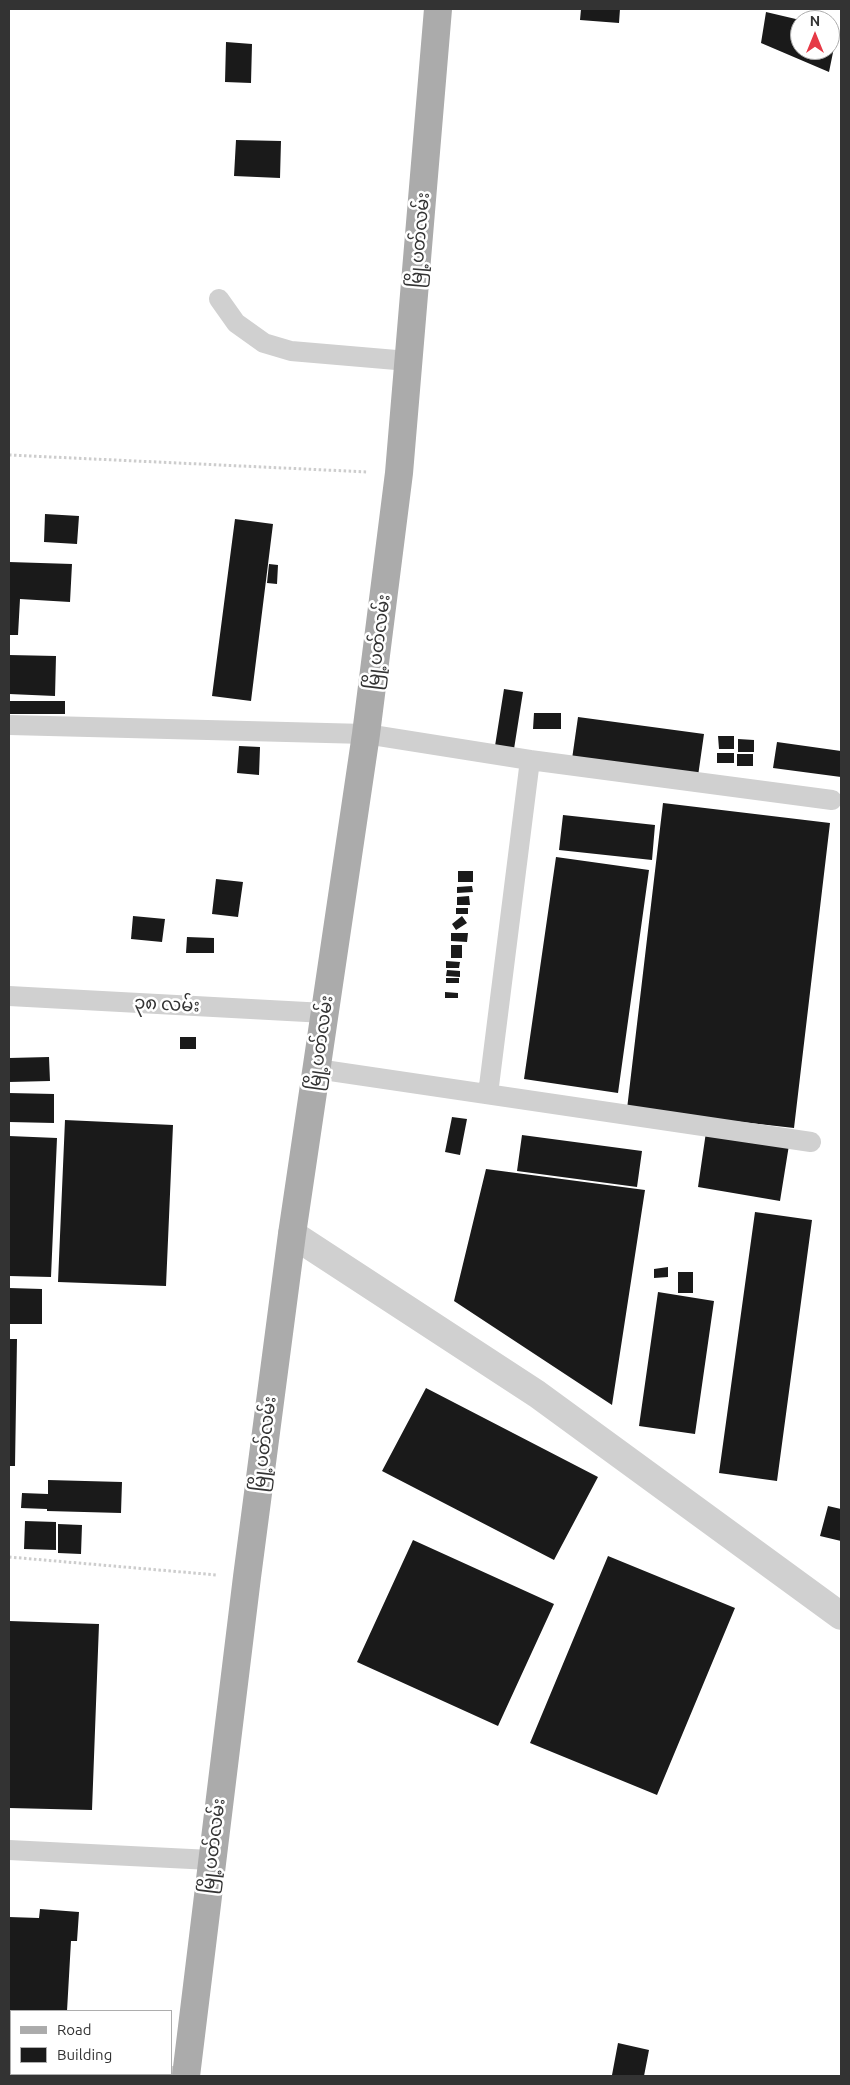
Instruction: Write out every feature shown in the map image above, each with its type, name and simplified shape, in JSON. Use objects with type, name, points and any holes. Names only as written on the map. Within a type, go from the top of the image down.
[{"type":"main road","name":"မြို့ပတ်လမ်း","points":[[186,2076],[211,1860],[292,1234],[366,734],[399,473],[438,9]]},
{"type":"street","points":[[292,1234],[537,1394],[841,1616]]},
{"type":"lane","points":[[219,299],[236,323],[264,343],[291,351],[408,361]]},
{"type":"lane","points":[[9,725],[366,734],[530,760],[832,800]]},
{"type":"lane","points":[[488,1094],[530,760]]},
{"type":"lane","name":"၃၈ လမ်း","points":[[9,996],[325,1013]]},
{"type":"lane","points":[[317,1069],[811,1142]]},
{"type":"lane","points":[[9,1850],[211,1860]]},
{"type":"lane","points":[[144,2075],[172,2076]]},
{"type":"path","points":[[9,455],[399,473]]},
{"type":"path","points":[[9,1557],[247,1577]]},
{"type":"building","points":[[581,9],[620,9],[619,23],[580,20]]},
{"type":"building","points":[[766,12],[790,18],[790,55],[761,43]]},
{"type":"building","points":[[226,42],[252,44],[251,83],[225,82]]},
{"type":"building","points":[[801,60],[831,60],[829,72]]},
{"type":"building","points":[[236,140],[281,141],[280,178],[234,176]]},
{"type":"building","points":[[45,514],[79,516],[77,544],[44,542]]},
{"type":"building","points":[[235,519],[273,524],[251,701],[212,696]]},
{"type":"building","points":[[9,562],[72,564],[70,602],[20,599],[18,635],[9,635]]},
{"type":"building","points":[[269,564],[278,565],[277,584],[267,583]]},
{"type":"building","points":[[9,655],[56,656],[55,696],[9,694]]},
{"type":"building","points":[[504,689],[523,692],[514,749],[495,746]]},
{"type":"building","points":[[9,701],[65,701],[65,714],[9,714]]},
{"type":"building","points":[[534,713],[561,713],[561,729],[533,729]]},
{"type":"building","points":[[578,717],[704,734],[698,776],[572,759]]},
{"type":"building","points":[[718,736],[734,736],[734,749],[719,749]]},
{"type":"building","points":[[738,739],[754,740],[754,752],[738,752]]},
{"type":"building","points":[[777,742],[841,751],[841,777],[773,768]]},
{"type":"building","points":[[239,746],[260,747],[259,775],[237,773]]},
{"type":"building","points":[[717,753],[734,753],[734,763],[717,763]]},
{"type":"building","points":[[737,754],[753,754],[753,766],[737,766]]},
{"type":"building","points":[[663,803],[830,823],[794,1128],[627,1109]]},
{"type":"building","points":[[563,815],[655,825],[652,860],[559,850]]},
{"type":"building","points":[[556,857],[649,870],[618,1093],[524,1079]]},
{"type":"building","points":[[458,871],[473,871],[473,882],[458,882]]},
{"type":"building","points":[[216,879],[243,882],[238,917],[212,914]]},
{"type":"building","points":[[472,886],[473,892],[457,893],[457,887]]},
{"type":"building","points":[[469,896],[470,905],[457,905],[457,897]]},
{"type":"building","points":[[456,908],[468,908],[468,914],[456,914]]},
{"type":"building","points":[[133,916],[165,919],[162,942],[131,939]]},
{"type":"building","points":[[462,916],[467,923],[456,930],[452,924]]},
{"type":"building","points":[[451,933],[468,933],[467,942],[451,941]]},
{"type":"building","points":[[187,937],[214,938],[214,953],[186,953]]},
{"type":"building","points":[[451,945],[462,945],[462,958],[451,958]]},
{"type":"building","points":[[446,961],[460,962],[459,968],[446,968]]},
{"type":"building","points":[[447,970],[460,971],[460,977],[446,976]]},
{"type":"building","points":[[446,978],[459,978],[459,983],[446,983]]},
{"type":"building","points":[[445,992],[458,993],[458,998],[445,998]]},
{"type":"building","points":[[180,1037],[196,1037],[196,1049],[180,1049]]},
{"type":"building","points":[[49,1057],[50,1081],[9,1082],[9,1058]]},
{"type":"building","points":[[9,1093],[54,1094],[54,1123],[9,1122]]},
{"type":"building","points":[[452,1117],[467,1119],[460,1155],[445,1152]]},
{"type":"building","points":[[65,1120],[173,1125],[166,1286],[58,1282]]},
{"type":"building","points":[[706,1132],[789,1145],[780,1201],[698,1187]]},
{"type":"building","points":[[522,1135],[642,1151],[637,1187],[517,1171]]},
{"type":"building","points":[[9,1136],[57,1138],[51,1277],[9,1276]]},
{"type":"building","points":[[486,1169],[645,1190],[612,1405],[454,1301]]},
{"type":"building","points":[[755,1212],[812,1220],[777,1481],[719,1473]]},
{"type":"building","points":[[668,1267],[668,1277],[654,1278],[654,1269]]},
{"type":"building","points":[[678,1272],[693,1272],[693,1293],[678,1293]]},
{"type":"building","points":[[9,1288],[42,1289],[42,1324],[9,1324]]},
{"type":"building","points":[[658,1292],[714,1301],[695,1434],[639,1426]]},
{"type":"building","points":[[9,1339],[17,1339],[15,1466],[9,1466]]},
{"type":"building","points":[[426,1388],[598,1477],[554,1560],[382,1471]]},
{"type":"building","points":[[48,1480],[122,1482],[121,1513],[47,1511],[47,1509],[21,1508],[22,1493],[48,1494]]},
{"type":"building","points":[[828,1506],[841,1509],[841,1541],[820,1536]]},
{"type":"building","points":[[25,1521],[56,1522],[56,1550],[24,1549]]},
{"type":"building","points":[[58,1524],[82,1525],[81,1554],[58,1553]]},
{"type":"building","points":[[413,1540],[554,1604],[498,1726],[357,1662]]},
{"type":"building","points":[[608,1556],[735,1608],[657,1795],[530,1743]]},
{"type":"building","points":[[9,1621],[99,1624],[92,1810],[9,1808]]},
{"type":"building","points":[[40,1909],[79,1912],[77,1941],[71,1941],[67,2010],[10,2010],[9,2044],[9,1917],[39,1918]]},
{"type":"building","points":[[618,2043],[649,2050],[644,2076],[612,2075]]}]
